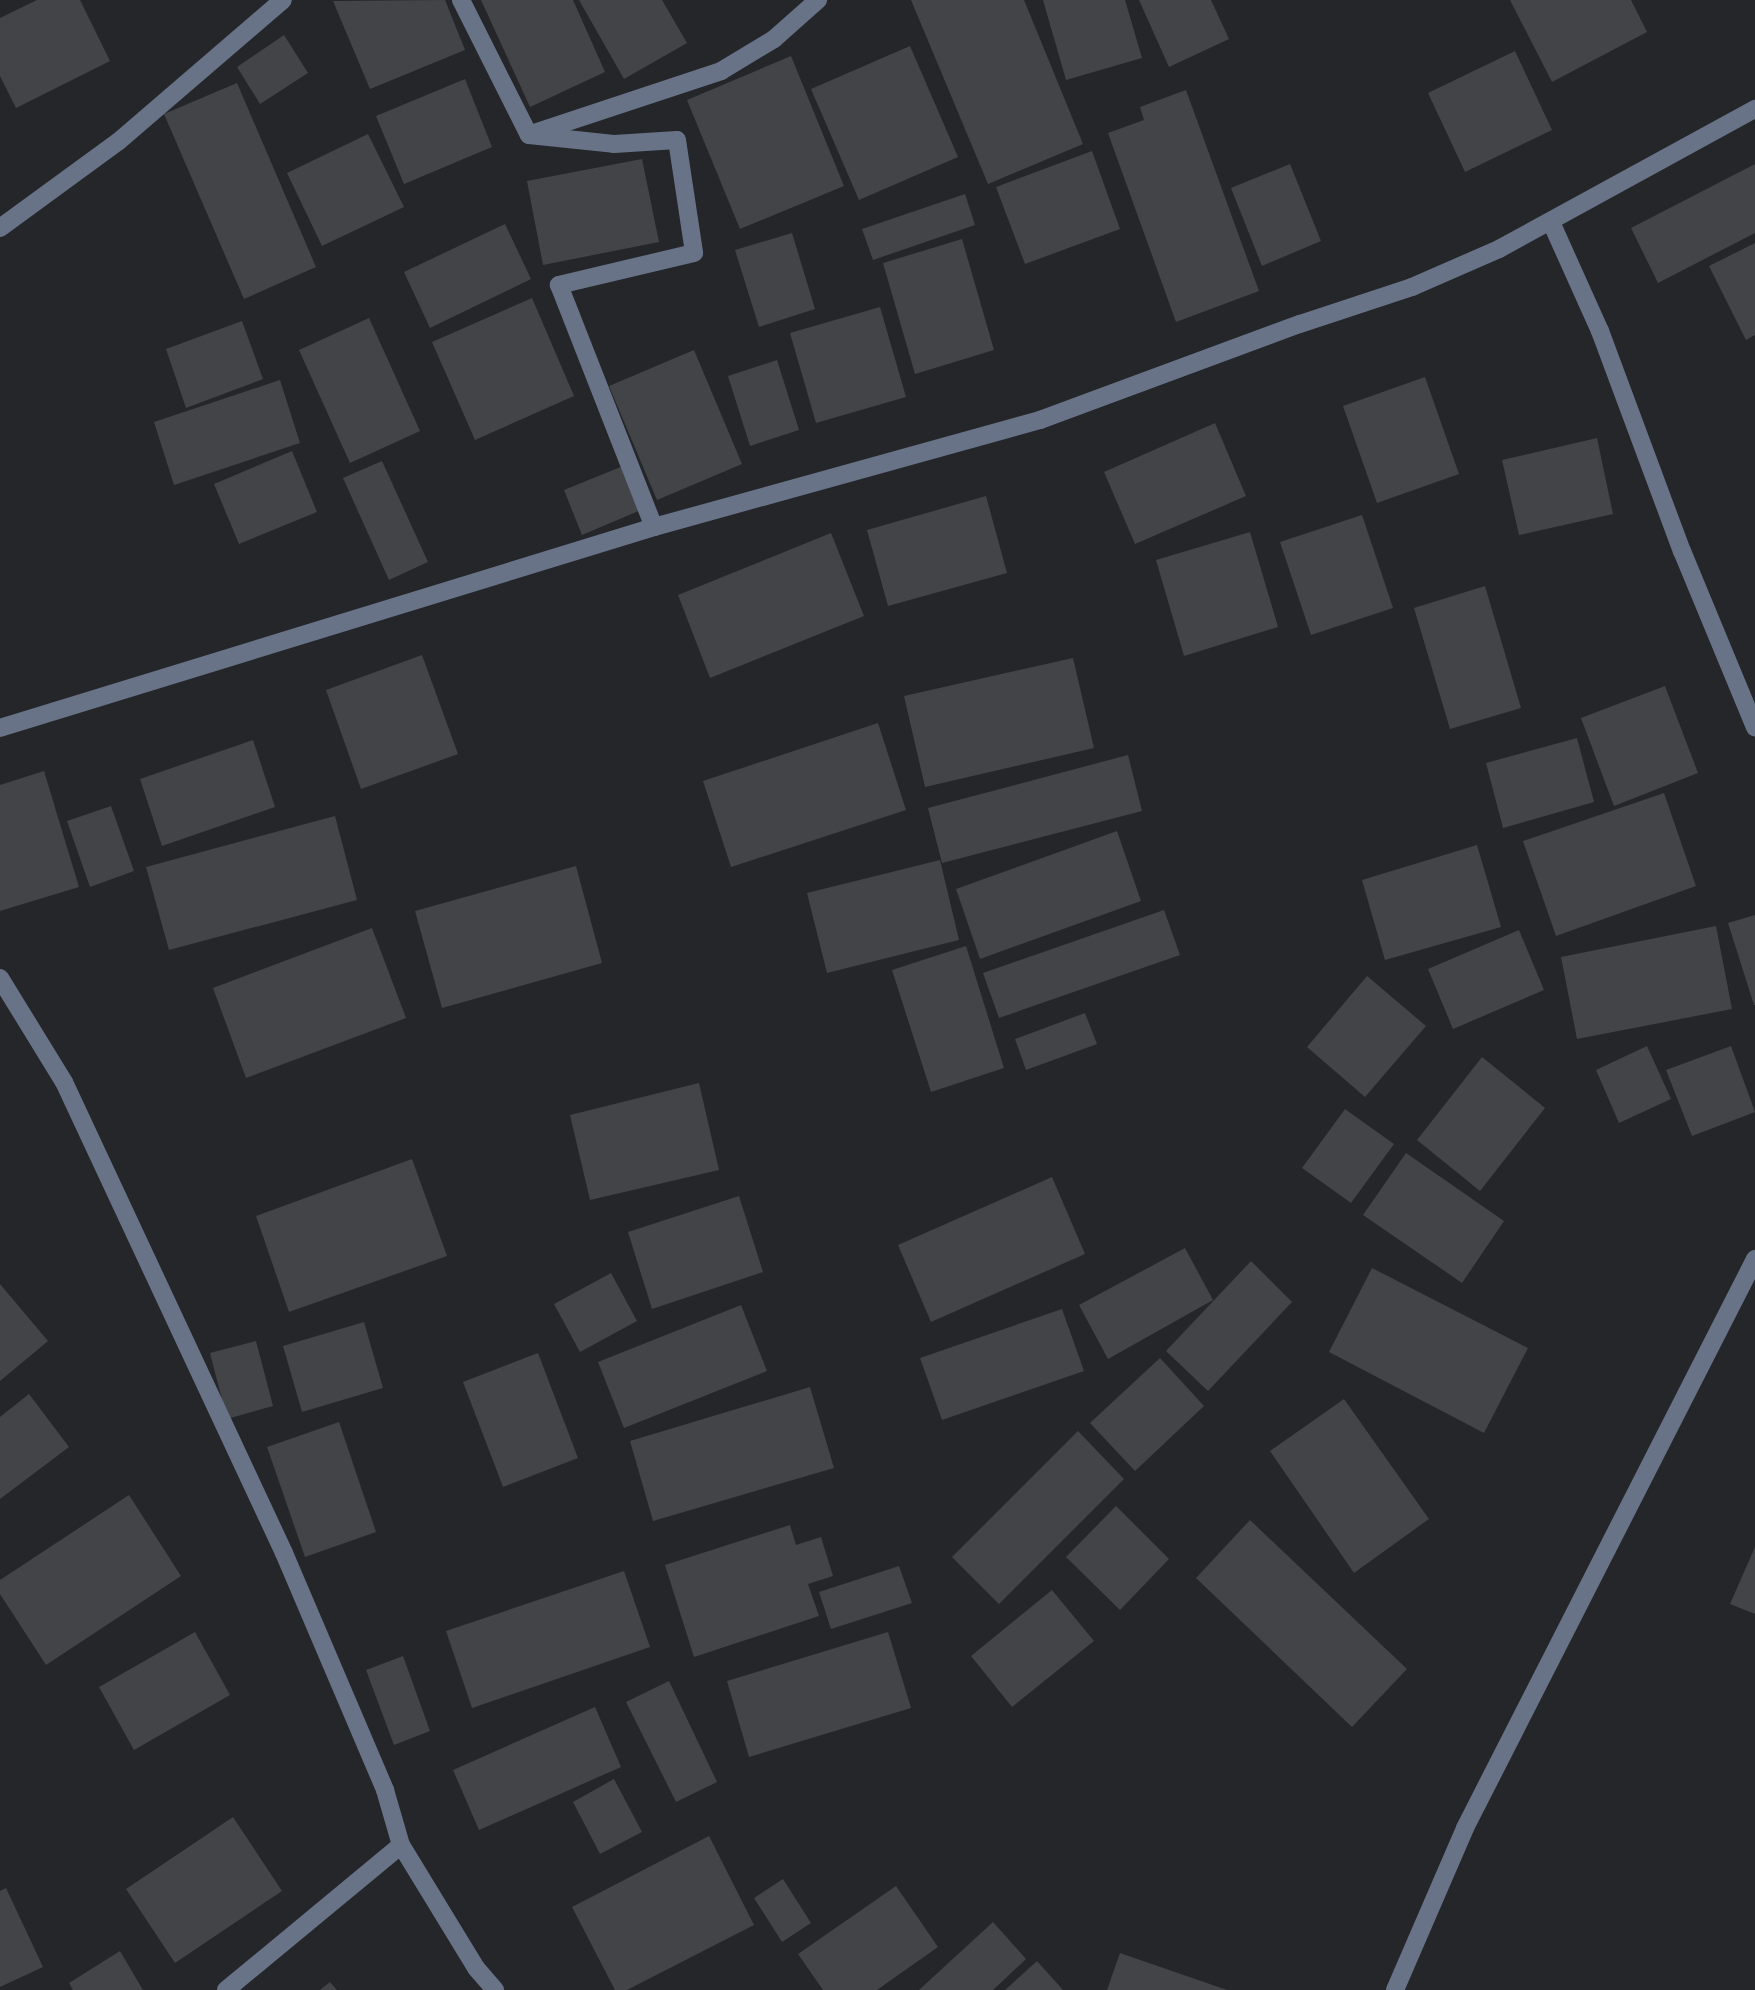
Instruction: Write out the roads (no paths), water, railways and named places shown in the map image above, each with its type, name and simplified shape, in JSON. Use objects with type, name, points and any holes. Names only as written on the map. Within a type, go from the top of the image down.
[{"type":"street","points":[[0,228],[119,141],[283,0]]},
{"type":"street","points":[[461,0],[529,135]]},
{"type":"street","points":[[529,135],[721,71],[774,39],[818,0]]},
{"type":"street","points":[[0,728],[654,527],[1040,420],[1300,324],[1412,288],[1551,222],[1755,109]]},
{"type":"street","points":[[529,135],[614,144],[677,140],[694,253],[559,285],[654,527]]},
{"type":"street","points":[[1551,222],[1600,331],[1682,551],[1755,727]]},
{"type":"street","points":[[0,978],[64,1082],[284,1553],[385,1790],[401,1845],[475,1968],[495,1990]]},
{"type":"street","points":[[1395,1990],[1465,1828],[1755,1259]]},
{"type":"street","points":[[226,1990],[401,1845]]}]
